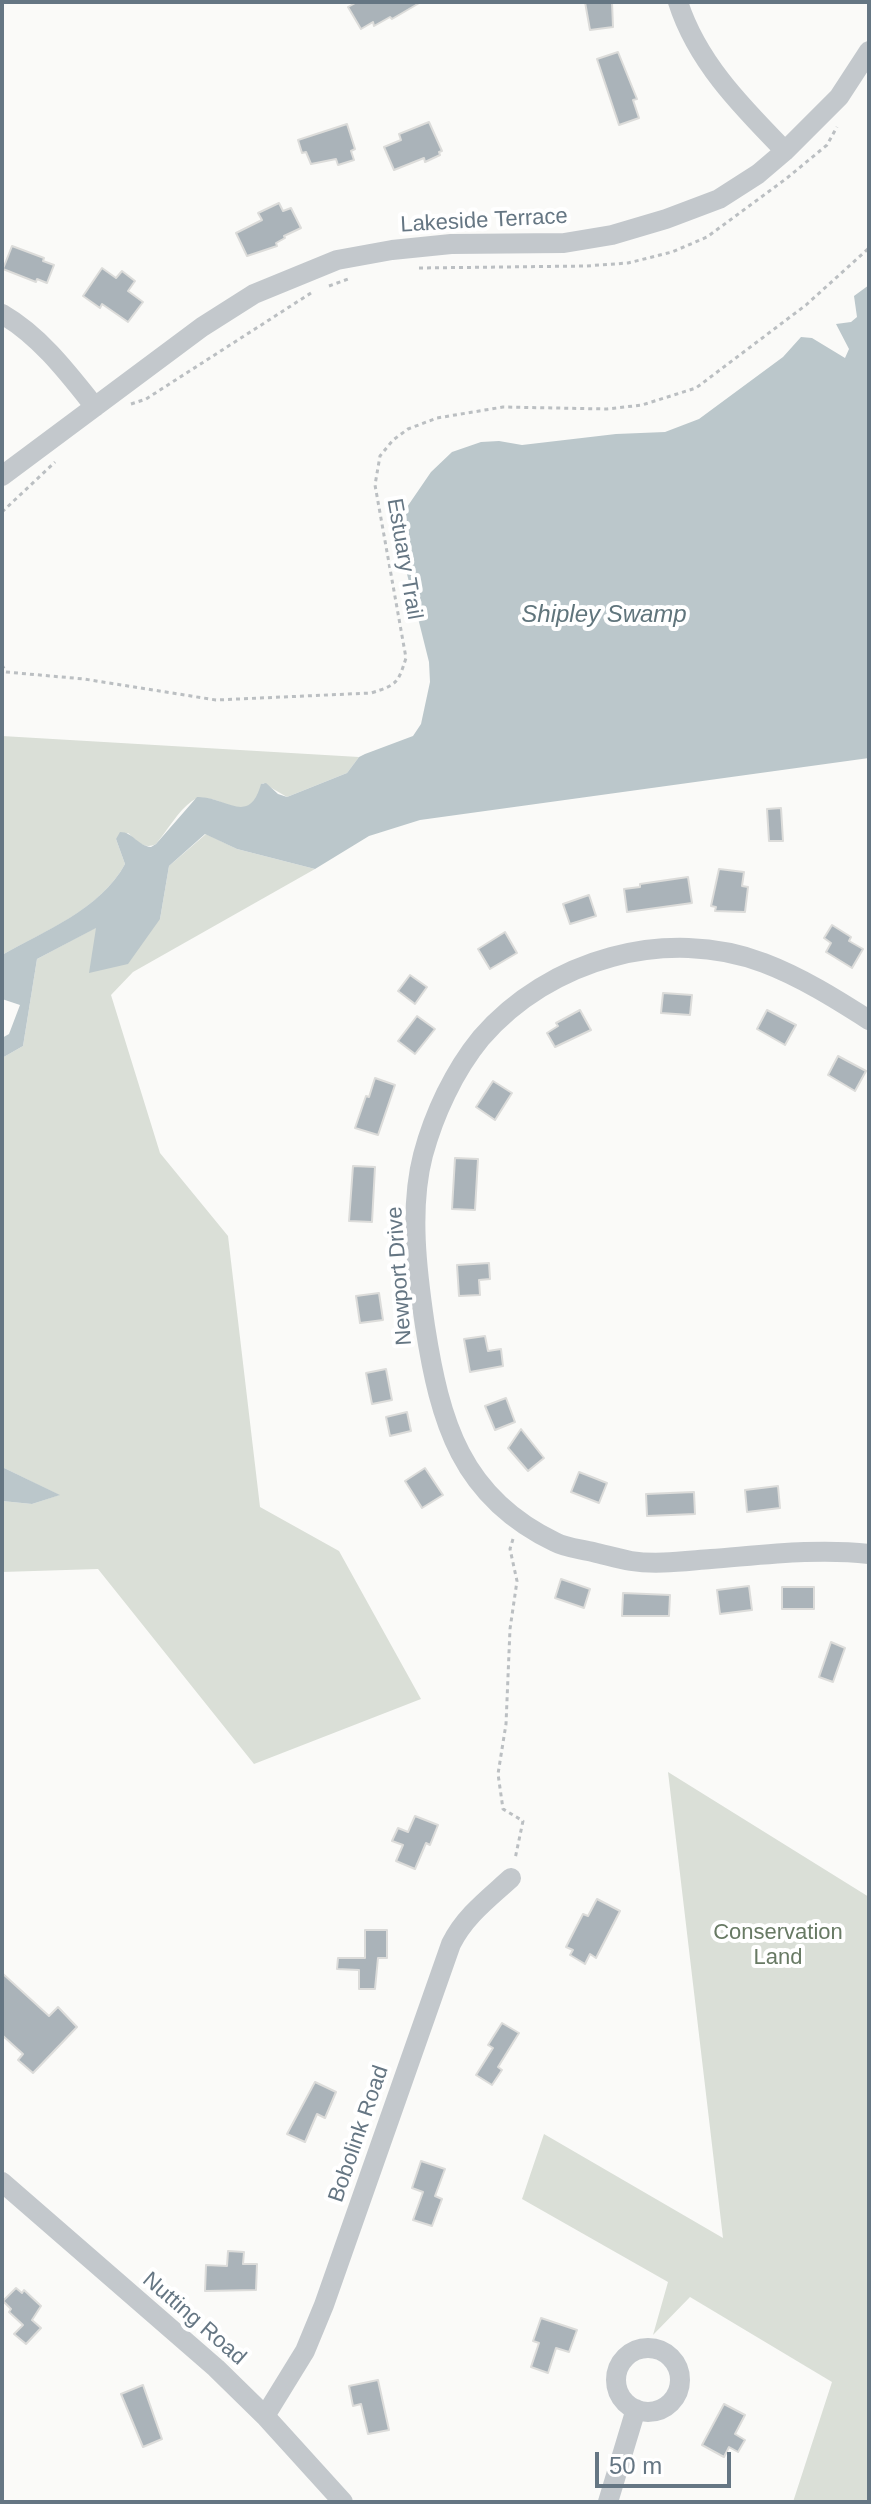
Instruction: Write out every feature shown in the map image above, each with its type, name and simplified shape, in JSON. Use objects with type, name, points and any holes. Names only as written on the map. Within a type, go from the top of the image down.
[{"type":"street","points":[[678,2],[684,23],[702,56],[740,105],[785,151]]},
{"type":"street","name":"Lakeside Terrace","points":[[2,476],[202,327],[254,294],[337,260],[451,244],[564,243],[612,235],[719,199],[758,174],[785,151],[839,97],[869,51]]},
{"type":"street","points":[[2,314],[46,350],[95,407]]},
{"type":"street","name":"Newport Drive","points":[[869,1020],[829,995],[763,963],[707,951],[658,948],[588,963],[554,979],[521,1001],[497,1021],[468,1057],[442,1102],[422,1157],[417,1209],[423,1311],[432,1369],[452,1439],[467,1469],[490,1496],[519,1521],[557,1544],[634,1562],[681,1562],[804,1552],[869,1554]]},
{"type":"street","name":"Bobolink Road","points":[[265,2416],[305,2351],[324,2305],[451,1944],[470,1914],[511,1878]]},
{"type":"street","name":"Nutting Road","points":[[2,2182],[216,2368],[265,2416],[343,2502]]},
{"type":"street","points":[[608,2502],[636,2409]]},
{"type":"path","points":[[418,268],[586,266],[628,263],[672,252],[707,237],[787,178],[827,145],[837,126]]},
{"type":"path","name":"Estuary Trail","points":[[6,672],[84,679],[216,700],[371,693],[393,686],[400,679],[406,658],[375,485],[380,456],[393,440],[408,429],[437,418],[503,407],[607,409],[642,405],[696,388],[806,305],[869,248]]},
{"type":"path","points":[[329,286],[358,276]]},
{"type":"path","points":[[125,406],[146,399],[315,291]]},
{"type":"path","points":[[2,512],[64,453]]},
{"type":"path","points":[[2,665],[6,672],[2,677]]},
{"type":"path","points":[[511,1878],[523,1821],[503,1809],[498,1774],[506,1724],[510,1629],[517,1581],[510,1549],[519,1521]]},
{"type":"green space","points":[[2,736],[359,757],[347,773],[287,797],[263,783],[250,805],[234,806],[208,798],[192,801],[152,846],[141,844],[128,833],[116,839],[125,864],[102,894],[53,928],[2,955]]},
{"type":"green space","points":[[206,834],[237,849],[315,869],[133,972],[111,995],[160,1153],[228,1236],[260,1507],[339,1551],[421,1699],[254,1764],[98,1569],[2,1572],[2,1501],[32,1504],[59,1495],[2,1467],[2,1058],[23,1046],[37,959],[97,927],[160,919],[169,866]]},
{"type":"green space","name":"Conservation Land","points":[[668,1772],[869,1897],[869,2502],[793,2502],[832,2382],[690,2297],[653,2335],[668,2282],[522,2199],[544,2134],[723,2238]]},
{"type":"water","name":"Shipley Swamp","points":[[869,285],[869,758],[420,820],[369,836],[315,869],[237,849],[205,834],[169,866],[160,919],[128,964],[89,973],[96,928],[37,959],[23,1046],[2,1058],[2,1038],[9,1034],[20,1005],[2,999],[2,955],[70,917],[102,894],[125,864],[116,839],[120,832],[151,847],[197,797],[243,807],[250,804],[261,784],[266,783],[278,794],[287,797],[347,773],[365,754],[413,736],[421,724],[430,682],[429,662],[399,542],[401,517],[431,472],[452,452],[481,442],[522,445],[616,434],[665,432],[699,419],[783,357],[801,337],[812,338],[845,358],[849,349],[836,324],[851,322],[857,317],[854,296]]},
{"type":"water","points":[[2,1467],[60,1495],[32,1504],[2,1501]]},
{"type":"building","points":[[357,2],[421,2],[392,19],[390,17],[374,26],[373,22],[361,29],[348,7]]},
{"type":"building","points":[[585,2],[612,2],[613,27],[590,30]]},
{"type":"building","points":[[618,52],[637,99],[633,100],[639,118],[619,125],[597,59]]},
{"type":"building","points":[[429,122],[442,151],[440,155],[394,170],[384,147],[401,140],[399,134]]},
{"type":"building","points":[[347,124],[355,149],[351,151],[354,160],[338,165],[336,159],[311,164],[306,152],[302,153],[298,140]]},
{"type":"building","points":[[279,203],[283,211],[291,208],[301,228],[284,236],[276,243],[277,246],[247,256],[236,233],[262,220],[258,213]]},
{"type":"building","points":[[12,246],[54,265],[47,283],[3,269]]},
{"type":"building","points":[[102,268],[116,278],[122,271],[135,281],[128,291],[143,302],[128,322],[102,304],[100,308],[83,296]]},
{"type":"building","points":[[781,808],[783,841],[769,841],[767,809]]},
{"type":"building","points":[[719,869],[744,872],[742,886],[748,887],[745,912],[715,911],[716,907],[711,906]]},
{"type":"building","points":[[688,877],[692,903],[627,912],[624,889]]},
{"type":"building","points":[[589,895],[596,916],[570,924],[563,904]]},
{"type":"building","points":[[832,925],[863,949],[852,968],[826,952],[831,943],[824,938]]},
{"type":"building","points":[[505,932],[517,953],[490,969],[478,949]]},
{"type":"building","points":[[410,975],[427,987],[415,1004],[398,991]]},
{"type":"building","points":[[663,993],[692,995],[690,1015],[661,1013]]},
{"type":"building","points":[[580,1010],[591,1030],[555,1047],[547,1033],[558,1026],[556,1023]]},
{"type":"building","points":[[767,1010],[796,1025],[785,1045],[757,1029]]},
{"type":"building","points":[[417,1016],[435,1029],[415,1054],[398,1041]]},
{"type":"building","points":[[838,1056],[866,1071],[855,1091],[828,1075]]},
{"type":"building","points":[[375,1078],[395,1085],[378,1135],[355,1128]]},
{"type":"building","points":[[493,1081],[512,1093],[495,1120],[476,1107]]},
{"type":"building","points":[[455,1158],[478,1159],[475,1210],[452,1209]]},
{"type":"building","points":[[353,1166],[375,1167],[372,1222],[349,1221]]},
{"type":"building","points":[[489,1263],[490,1279],[479,1280],[480,1295],[459,1296],[457,1265]]},
{"type":"building","points":[[379,1293],[383,1320],[360,1323],[356,1296]]},
{"type":"building","points":[[485,1336],[488,1351],[501,1349],[503,1366],[470,1372],[464,1339]]},
{"type":"building","points":[[386,1369],[392,1400],[372,1404],[366,1373]]},
{"type":"building","points":[[506,1398],[515,1422],[495,1430],[485,1406]]},
{"type":"building","points":[[407,1412],[411,1431],[390,1436],[386,1417]]},
{"type":"building","points":[[521,1429],[544,1458],[528,1471],[508,1448]]},
{"type":"building","points":[[425,1468],[443,1495],[422,1508],[405,1481]]},
{"type":"building","points":[[579,1472],[607,1483],[599,1503],[571,1492]]},
{"type":"building","points":[[778,1486],[780,1508],[747,1512],[745,1490]]},
{"type":"building","points":[[694,1492],[695,1514],[647,1516],[646,1494]]},
{"type":"building","points":[[561,1579],[590,1589],[584,1608],[555,1598]]},
{"type":"building","points":[[749,1586],[752,1610],[720,1614],[717,1590]]},
{"type":"building","points":[[782,1587],[814,1587],[814,1609],[782,1609]]},
{"type":"building","points":[[623,1593],[670,1595],[669,1616],[622,1616]]},
{"type":"building","points":[[831,1642],[845,1648],[833,1682],[819,1677]]},
{"type":"building","points":[[415,1816],[438,1825],[415,1869],[396,1861],[403,1845],[392,1841],[398,1828],[408,1832]]},
{"type":"building","points":[[597,1899],[620,1911],[596,1958],[590,1954],[585,1964],[570,1955],[573,1950],[566,1947],[583,1914],[588,1916]]},
{"type":"building","points":[[365,1930],[387,1930],[387,1958],[378,1958],[375,1989],[359,1989],[359,1970],[337,1969],[338,1958],[365,1958]]},
{"type":"building","points":[[2,1973],[49,2016],[58,2007],[77,2027],[33,2073],[18,2060],[23,2054],[2,2035]]},
{"type":"building","points":[[502,2023],[519,2033],[498,2067],[502,2070],[492,2085],[476,2075],[493,2048],[488,2045]]},
{"type":"building","points":[[315,2082],[336,2092],[325,2118],[317,2114],[305,2142],[287,2134]]},
{"type":"building","points":[[421,2161],[445,2169],[435,2196],[442,2199],[432,2226],[413,2220],[423,2192],[412,2188]]},
{"type":"building","points":[[228,2251],[244,2252],[243,2264],[257,2264],[256,2290],[205,2291],[206,2265],[227,2266]]},
{"type":"building","points":[[16,2288],[22,2293],[24,2290],[41,2306],[32,2320],[41,2328],[26,2344],[14,2334],[23,2325],[9,2312],[11,2309],[3,2301]]},
{"type":"building","points":[[541,2318],[577,2330],[569,2352],[556,2348],[548,2373],[531,2367],[539,2343],[533,2341]]},
{"type":"building","points":[[378,2380],[389,2430],[368,2434],[361,2404],[353,2406],[349,2386]]},
{"type":"building","points":[[143,2385],[162,2439],[143,2447],[121,2394]]},
{"type":"building","points":[[724,2404],[745,2415],[735,2434],[745,2440],[738,2452],[729,2447],[724,2457],[702,2445]]}]
